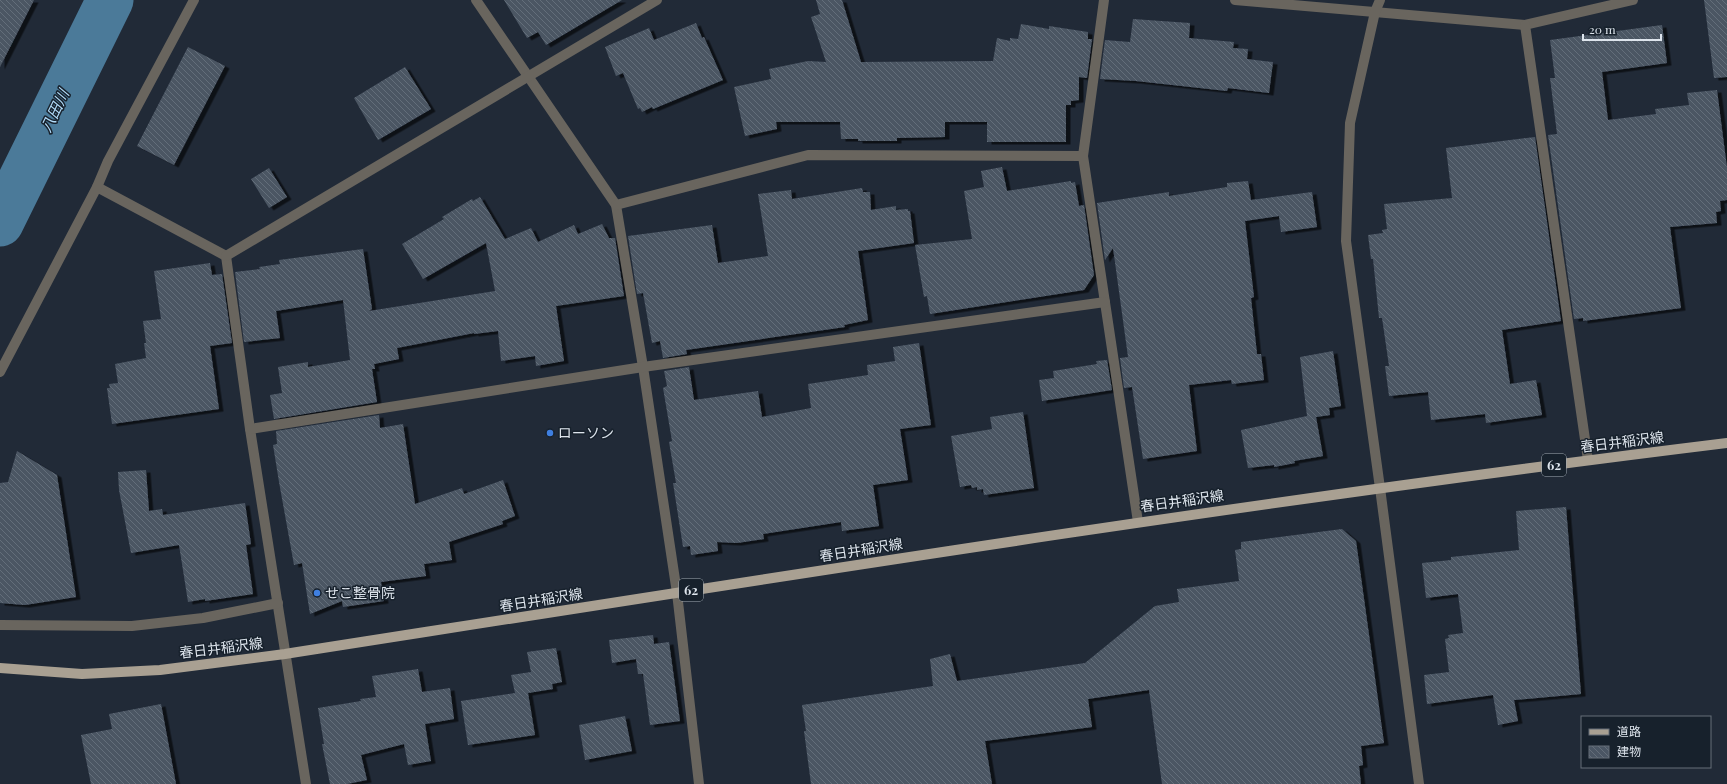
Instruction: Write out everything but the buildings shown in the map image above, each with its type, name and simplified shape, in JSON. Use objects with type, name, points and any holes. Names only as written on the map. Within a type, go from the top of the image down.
[{"type":"main road","name":"春日井稲沢線","points":[[0,668],[82,674],[160,670],[285,654],[677,592],[1138,522],[1588,460],[1727,443]]},
{"type":"street","points":[[0,372],[97,187],[108,161],[194,0]]},
{"type":"street","points":[[476,0],[616,205],[643,367],[677,592],[699,784]]},
{"type":"street","points":[[226,256],[530,77],[657,0]]},
{"type":"street","points":[[1104,0],[1083,156],[1138,522]]},
{"type":"street","points":[[1235,0],[1526,25],[1633,0]]},
{"type":"street","points":[[1380,0],[1375,12],[1350,123],[1346,242],[1419,784]]},
{"type":"street","points":[[1526,25],[1588,460]]},
{"type":"street","points":[[616,205],[808,155],[1083,156]]},
{"type":"street","points":[[97,187],[226,256]]},
{"type":"street","points":[[226,256],[250,429],[306,784]]},
{"type":"street","points":[[250,429],[643,367],[1105,302]]},
{"type":"street","points":[[0,624],[132,626],[203,618],[278,603]]},
{"type":"waterway","name":"八田川","points":[[0,223],[110,0]]},
{"type":"place","name":"ローソン","points":[[550,433]]},
{"type":"place","name":"せこ整骨院","points":[[317,593]]}]
